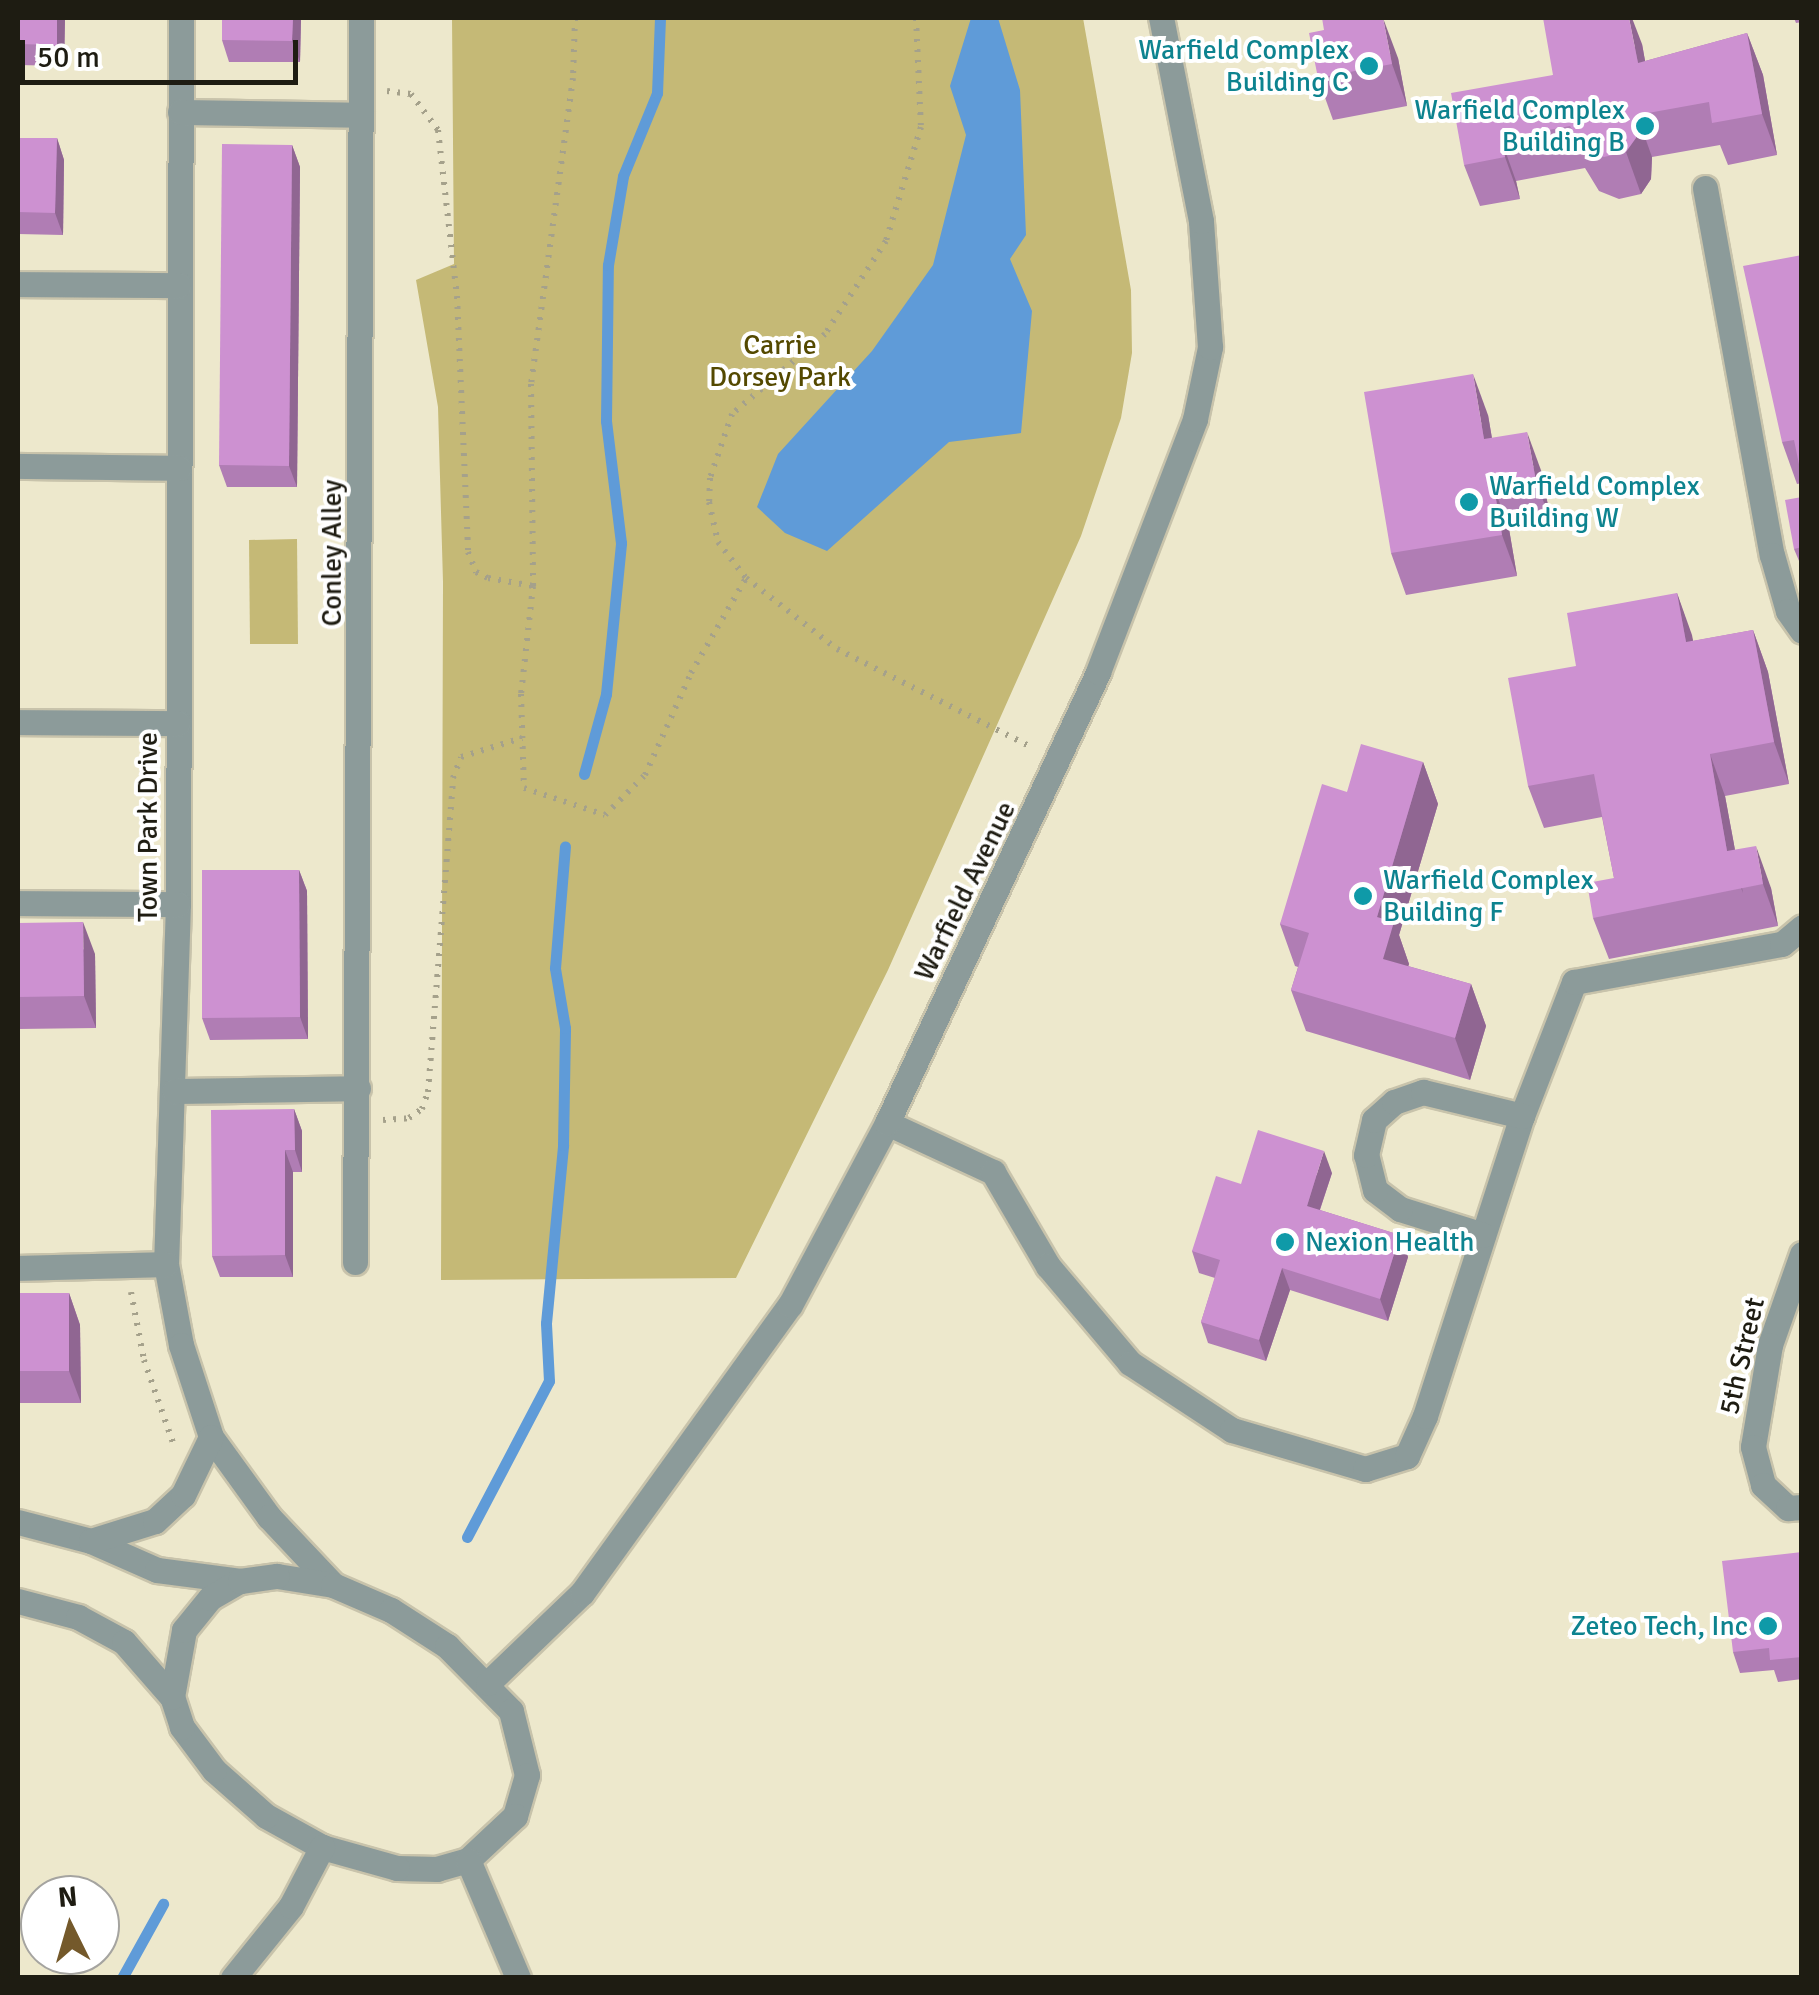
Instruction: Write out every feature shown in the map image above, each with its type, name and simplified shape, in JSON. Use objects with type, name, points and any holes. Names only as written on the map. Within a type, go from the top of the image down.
[{"type":"street","name":"Town Park Drive","points":[[181,18],[178,904],[166,1264],[181,1345],[212,1438],[268,1518],[333,1585]]},
{"type":"street","name":"Conley Alley","points":[[355,1262],[361,18]]},
{"type":"street","name":"Warfield Avenue","points":[[488,1683],[582,1593],[790,1305],[887,1123],[1061,762],[1195,419],[1210,347],[1201,221],[1161,18]]},
{"type":"street","points":[[180,112],[361,102]]},
{"type":"street","points":[[1705,188],[1772,555],[1788,612],[1802,630]]},
{"type":"street","points":[[18,284],[178,285]]},
{"type":"street","points":[[18,466],[179,468]]},
{"type":"street","points":[[18,722],[178,722]]},
{"type":"street","points":[[18,903],[178,904]]},
{"type":"street","points":[[887,1123],[993,1172],[1048,1266],[1130,1363],[1232,1430],[1366,1469],[1407,1456],[1522,1116],[1574,982],[1782,944],[1802,926]]},
{"type":"street","points":[[174,1091],[358,1088]]},
{"type":"street","points":[[1483,1236],[1400,1209],[1375,1190],[1366,1155],[1374,1120],[1394,1102],[1423,1092],[1522,1116]]},
{"type":"street","name":"5th Street","points":[[1802,1254],[1770,1345],[1752,1447],[1763,1486],[1788,1508],[1802,1507]]},
{"type":"street","points":[[18,1268],[166,1264]]},
{"type":"street","points":[[91,1541],[155,1520],[183,1494],[212,1438]]},
{"type":"street","points":[[18,1522],[91,1541],[157,1570],[240,1581],[278,1576],[333,1585],[391,1610],[488,1683],[511,1711],[527,1775],[515,1816],[468,1860],[437,1869],[396,1868],[322,1847],[266,1816],[214,1770],[182,1727],[172,1697],[124,1642],[78,1617],[18,1600]]},
{"type":"street","points":[[172,1697],[184,1630],[210,1598],[240,1581]]},
{"type":"street","points":[[233,1978],[291,1906],[322,1847]]},
{"type":"street","points":[[468,1860],[518,1978]]},
{"type":"path","points":[[574,18],[574,78],[531,384],[533,586],[522,738],[524,788],[605,815],[645,775],[691,673],[746,578]]},
{"type":"path","points":[[916,18],[921,127],[886,242],[825,334],[732,414],[710,478],[718,542],[746,578],[838,649],[1061,762]]},
{"type":"path","points":[[361,102],[412,94],[438,130],[457,296],[468,552],[476,572],[533,586]]},
{"type":"path","points":[[357,1121],[408,1118],[422,1109],[454,778],[461,757],[522,738]]},
{"type":"path","points":[[129,1266],[144,1360],[173,1451]]},
{"type":"green space","name":"Carrie Dorsey Park","points":[[452,18],[1083,18],[1131,290],[1132,353],[1121,418],[1081,536],[888,970],[736,1278],[441,1280],[443,582],[438,407],[416,280],[454,264]]},
{"type":"green space","points":[[297,539],[298,644],[250,644],[249,540]]},
{"type":"water","points":[[971,18],[998,18],[1020,90],[1026,235],[1010,259],[1032,311],[1021,433],[949,442],[827,551],[785,533],[757,507],[778,454],[872,351],[933,265],[966,135],[950,86]]},
{"type":"building","points":[[18,18],[57,18],[57,45],[18,44]]},
{"type":"building","points":[[222,18],[293,18],[292,41],[222,40]]},
{"type":"building","points":[[1322,18],[1383,18],[1392,64],[1318,78],[1309,33],[1324,30]]},
{"type":"building","points":[[1543,18],[1629,18],[1638,63],[1747,33],[1762,114],[1712,123],[1709,102],[1637,115],[1636,138],[1626,152],[1604,157],[1584,150],[1570,126],[1501,139],[1505,157],[1464,165],[1451,93],[1553,75]]},
{"type":"building","points":[[18,138],[57,138],[55,213],[18,212]]},
{"type":"building","points":[[222,144],[292,145],[289,466],[219,465]]},
{"type":"building","points":[[1802,255],[1802,479],[1794,440],[1782,442],[1743,266]]},
{"type":"building","name":"Warfield Complex Building W","points":[[1473,374],[1484,439],[1527,432],[1536,481],[1494,487],[1502,535],[1391,553],[1364,392]]},
{"type":"building","points":[[1802,497],[1802,547],[1794,549],[1785,500]]},
{"type":"building","points":[[1677,593],[1686,642],[1753,630],[1774,742],[1710,754],[1727,851],[1756,846],[1763,884],[1593,918],[1587,883],[1614,878],[1594,774],[1528,786],[1508,678],[1576,666],[1567,613]]},
{"type":"building","name":"Warfield Complex Building F","points":[[1361,744],[1423,762],[1377,917],[1394,922],[1383,959],[1471,984],[1455,1038],[1291,990],[1309,933],[1280,924],[1322,784],[1347,792]]},
{"type":"building","points":[[202,870],[299,870],[300,1017],[202,1018]]},
{"type":"building","points":[[83,922],[84,996],[18,997],[18,923]]},
{"type":"building","points":[[294,1109],[295,1150],[285,1150],[285,1255],[212,1256],[211,1110]]},
{"type":"building","name":"Nexion Health","points":[[1258,1130],[1324,1151],[1307,1206],[1400,1235],[1380,1299],[1282,1268],[1259,1340],[1201,1322],[1220,1260],[1192,1251],[1216,1176],[1241,1184]]},
{"type":"building","points":[[18,1293],[69,1293],[69,1371],[18,1371]]},
{"type":"building","name":"Zeteo Tech, Inc","points":[[1802,1552],[1802,1657],[1770,1660],[1769,1648],[1733,1652],[1722,1561]]},
{"type":"waterway","points":[[584,774],[606,694],[621,543],[606,421],[608,265],[623,176],[657,93],[660,18]]},
{"type":"waterway","points":[[467,1537],[549,1381],[546,1323],[563,1145],[565,1028],[555,968],[565,846]]},
{"type":"waterway","points":[[122,1978],[163,1904]]},
{"type":"place","name":"Warfield Complex Building C","points":[[1369,66]]},
{"type":"place","name":"Warfield Complex Building B","points":[[1645,126]]},
{"type":"place","name":"Warfield Complex Building W","points":[[1469,502]]},
{"type":"place","name":"Warfield Complex Building F","points":[[1363,896]]},
{"type":"place","name":"Nexion Health","points":[[1285,1242]]},
{"type":"place","name":"Zeteo Tech, Inc","points":[[1768,1626]]}]
